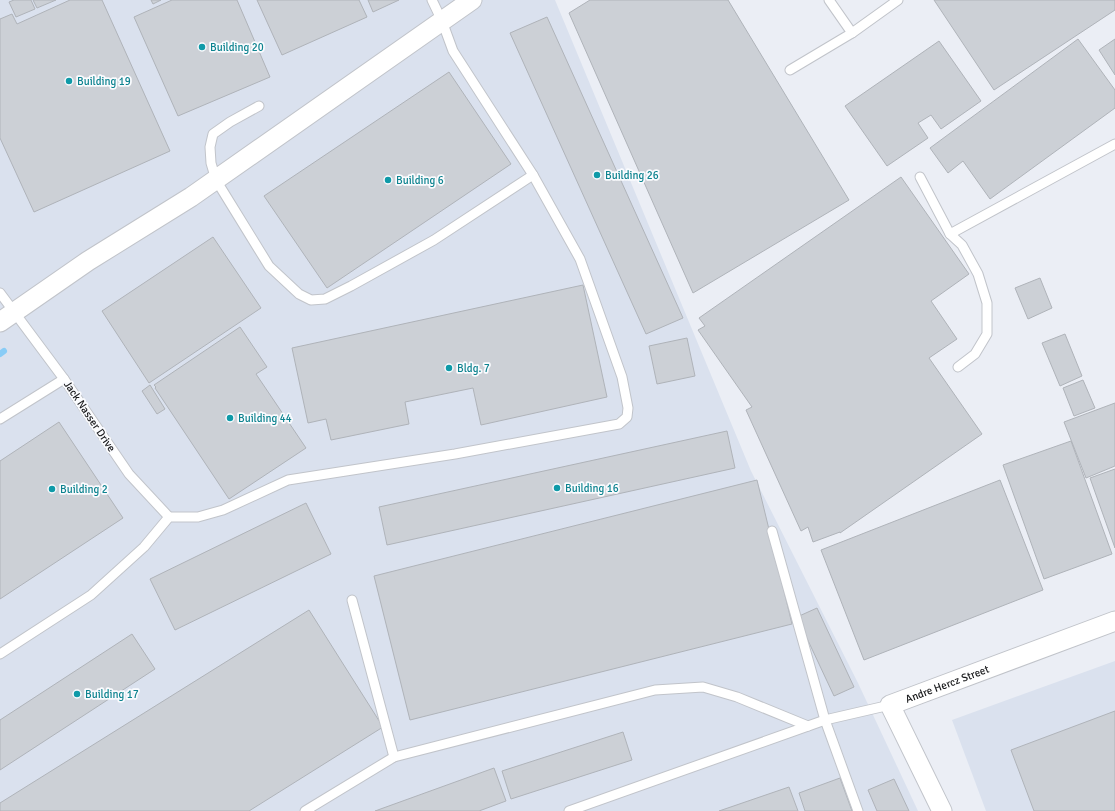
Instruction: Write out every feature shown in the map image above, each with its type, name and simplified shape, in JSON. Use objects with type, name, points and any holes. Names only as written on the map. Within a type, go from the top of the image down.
[{"type":"street","points":[[8,317],[88,262],[216,180],[472,0]]},
{"type":"street","name":"Andre Hercz Street","points":[[942,811],[890,705],[1115,621]]},
{"type":"lane","points":[[0,654],[91,595],[144,547],[169,517],[198,517],[223,510],[288,480],[447,455],[619,424],[626,417],[628,408],[622,377],[580,259],[533,175],[453,51],[442,21],[432,0]]},
{"type":"lane","points":[[829,0],[852,33]]},
{"type":"lane","points":[[790,70],[852,33],[898,0]]},
{"type":"lane","points":[[259,106],[230,122],[213,134],[210,146],[211,163],[216,180],[269,266],[298,294],[311,300],[325,299],[345,290],[434,240],[533,175]]},
{"type":"lane","points":[[950,234],[1115,144]]},
{"type":"lane","points":[[920,177],[950,234],[962,245],[978,274],[987,303],[987,334],[975,354],[958,367]]},
{"type":"lane","name":"Jack Nasser Drive","points":[[0,293],[8,317],[64,379],[129,474],[169,517]]},
{"type":"lane","points":[[0,419],[64,379]]},
{"type":"lane","points":[[772,531],[825,720],[858,811]]},
{"type":"lane","points":[[352,600],[394,757]]},
{"type":"lane","points":[[305,811],[394,757],[655,690],[703,687],[737,697],[808,726]]},
{"type":"lane","points":[[569,811],[825,720],[890,705]]},
{"type":"shaded area","points":[[0,0],[555,0],[751,471],[858,683],[918,811],[0,811]]},
{"type":"shaded area","points":[[1115,661],[1115,811],[986,811],[952,720]]},
{"type":"building","points":[[14,0],[31,0],[35,9],[16,17],[9,2]]},
{"type":"building","points":[[33,0],[56,0],[37,8]]},
{"type":"building","name":"Building 19","points":[[70,0],[102,0],[170,151],[34,212],[0,138],[0,19],[12,14],[17,24]]},
{"type":"building","points":[[151,0],[161,0],[153,4]]},
{"type":"building","name":"Building 20","points":[[172,0],[237,0],[270,77],[178,116],[134,17]]},
{"type":"building","points":[[257,0],[359,0],[367,17],[282,55]]},
{"type":"building","points":[[368,0],[399,0],[373,12]]},
{"type":"building","points":[[590,0],[728,0],[849,200],[693,293],[569,13]]},
{"type":"building","points":[[934,0],[1115,0],[1115,10],[994,90]]},
{"type":"building","name":"Building 26","points":[[547,17],[683,318],[646,334],[510,33]]},
{"type":"building","points":[[1078,39],[1115,90],[1115,108],[990,199],[963,161],[948,173],[930,148]]},
{"type":"building","points":[[1115,39],[1115,75],[1099,50]]},
{"type":"building","points":[[939,41],[981,101],[941,129],[931,115],[918,123],[928,138],[887,166],[845,106]]},
{"type":"building","name":"Building 6","points":[[449,72],[511,164],[327,288],[264,196]]},
{"type":"building","points":[[901,177],[969,274],[931,301],[957,339],[929,358],[982,434],[840,533],[813,542],[808,527],[801,531],[746,410],[752,407],[698,330],[705,326],[699,318]]},
{"type":"building","points":[[213,237],[261,308],[149,383],[102,311]]},
{"type":"building","points":[[1040,278],[1052,308],[1028,319],[1015,288]]},
{"type":"building","name":"Bldg. 7","points":[[583,285],[607,397],[481,425],[473,388],[405,402],[409,424],[331,440],[326,419],[308,423],[292,348]]},
{"type":"building","name":"Building 44","points":[[240,327],[267,367],[256,374],[306,448],[229,499],[154,385]]},
{"type":"building","points":[[1065,334],[1082,376],[1060,386],[1042,343]]},
{"type":"building","points":[[687,338],[695,376],[657,384],[649,346]]},
{"type":"building","points":[[1083,380],[1095,408],[1074,416],[1063,388]]},
{"type":"building","points":[[150,385],[165,409],[157,414],[142,391]]},
{"type":"building","points":[[1115,403],[1115,466],[1086,478],[1064,422]]},
{"type":"building","name":"Building 2","points":[[59,422],[123,518],[0,599],[0,461]]},
{"type":"building","name":"Building 16","points":[[727,431],[735,468],[387,545],[379,507]]},
{"type":"building","points":[[1071,441],[1112,554],[1044,579],[1003,465]]},
{"type":"building","points":[[1115,469],[1115,548],[1090,478]]},
{"type":"building","points":[[757,480],[792,624],[410,720],[374,576]]},
{"type":"building","points":[[1000,480],[1043,590],[864,660],[821,550]]},
{"type":"building","points":[[306,503],[331,554],[175,630],[150,579]]},
{"type":"building","points":[[817,608],[854,687],[834,696],[797,617]]},
{"type":"building","points":[[309,610],[383,727],[249,811],[0,811],[0,803]]},
{"type":"building","name":"Building 17","points":[[132,634],[155,669],[0,770],[0,720]]},
{"type":"building","points":[[1115,711],[1115,811],[1034,811],[1011,750]]},
{"type":"building","points":[[623,732],[632,760],[511,799],[502,771]]},
{"type":"building","points":[[494,768],[506,801],[479,811],[375,811]]},
{"type":"building","points":[[840,778],[852,811],[805,811],[799,793]]},
{"type":"building","points":[[894,779],[909,811],[877,811],[868,790]]},
{"type":"building","points":[[789,787],[798,811],[719,811]]},
{"type":"waterway","points":[[0,354],[4,351]]},
{"type":"place","name":"Building 20","points":[[202,47]]},
{"type":"place","name":"Building 19","points":[[69,81]]},
{"type":"place","name":"Building 26","points":[[597,175]]},
{"type":"place","name":"Building 6","points":[[388,180]]},
{"type":"place","name":"Bldg. 7","points":[[449,368]]},
{"type":"place","name":"Building 44","points":[[230,418]]},
{"type":"place","name":"Building 16","points":[[557,488]]},
{"type":"place","name":"Building 2","points":[[52,489]]},
{"type":"place","name":"Building 17","points":[[77,694]]}]
